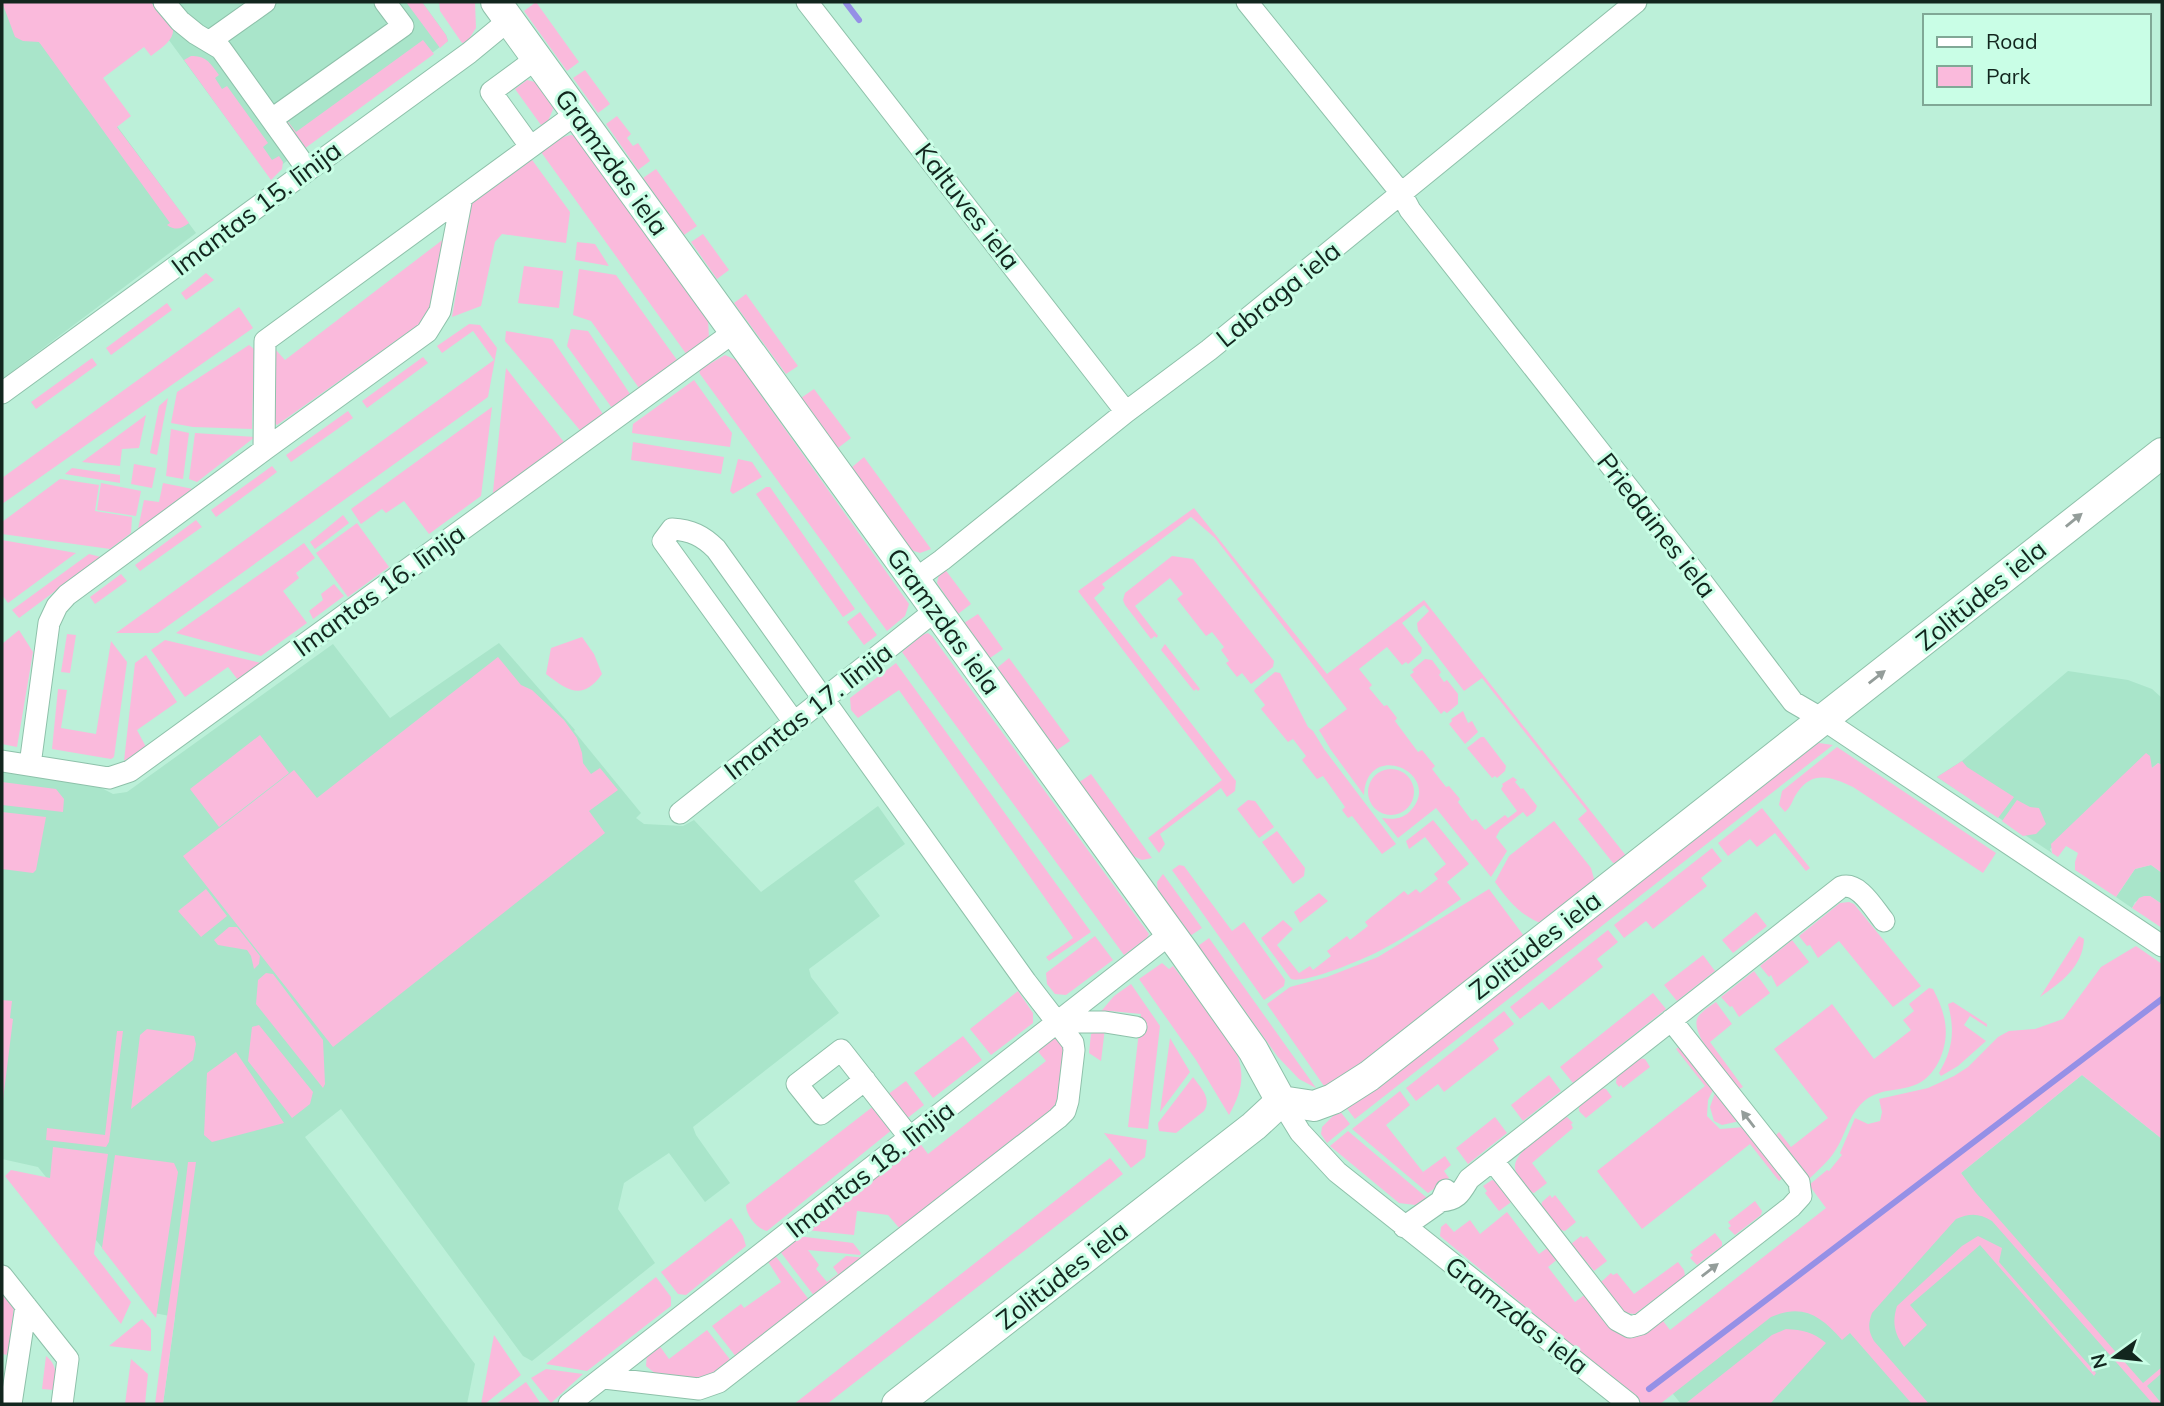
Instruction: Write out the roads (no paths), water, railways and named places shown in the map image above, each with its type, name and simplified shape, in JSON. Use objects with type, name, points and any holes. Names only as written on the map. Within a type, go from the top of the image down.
[{"type":"street","points":[[164,2],[180,21],[221,49],[307,169]]},
{"type":"street","points":[[210,41],[265,2]]},
{"type":"street","points":[[272,119],[403,26],[385,2]]},
{"type":"street","name":"Kaltuves iela","points":[[807,2],[1126,412]]},
{"type":"street","name":"Priedaines iela","points":[[1247,2],[1401,193],[1410,210],[1793,702],[2162,946]]},
{"type":"street","name":"Labraga iela","points":[[914,580],[1126,412],[1209,350],[1636,2]]},
{"type":"street","name":"Gramzdas iela","points":[[503,11],[1171,934],[1253,1050],[1300,1132],[1337,1172],[1629,1404]]},
{"type":"street","name":"Imantas 15. līnija","points":[[2,393],[469,53],[503,11]]},
{"type":"street","points":[[530,146],[491,92],[537,58]]},
{"type":"street","points":[[264,450],[265,341],[577,113]]},
{"type":"street","points":[[30,765],[49,623],[57,606],[67,595],[427,332],[440,311],[462,197]]},
{"type":"street","name":"Imantas 16. līnija","points":[[2,761],[109,778],[130,771],[734,332]]},
{"type":"street","name":"Zolitūdes iela","points":[[897,1404],[1254,1126],[1281,1101],[1314,1106],[1333,1099],[1369,1076],[2162,453]]},
{"type":"street","points":[[604,1378],[699,1389],[719,1382],[1048,1126],[1065,1111],[1068,1101],[1074,1050],[1069,1037],[1056,1023],[716,549],[696,533],[672,530],[663,541],[794,722]]},
{"type":"street","name":"Imantas 17. līnija","points":[[680,813],[936,610]]},
{"type":"street","points":[[1404,1227],[1441,1201],[1451,1200],[1462,1192],[1468,1181],[1841,887],[1849,885],[1859,891],[1884,921]]},
{"type":"street","name":"Imantas 18. līnija","points":[[569,1404],[1171,934]]},
{"type":"street","points":[[1493,1161],[1617,1320],[1630,1327],[1644,1322],[1791,1207],[1801,1196],[1798,1182],[1671,1020]]},
{"type":"street","points":[[1056,1023],[1105,1022],[1136,1027]]},
{"type":"street","points":[[864,1080],[910,1138]]},
{"type":"street","points":[[2,1276],[68,1359],[62,1404]]},
{"type":"street","points":[[11,1404],[26,1306]]},
{"type":"waterway","points":[[846,3],[859,20]]},
{"type":"waterway","points":[[1649,1389],[2162,999]]}]
